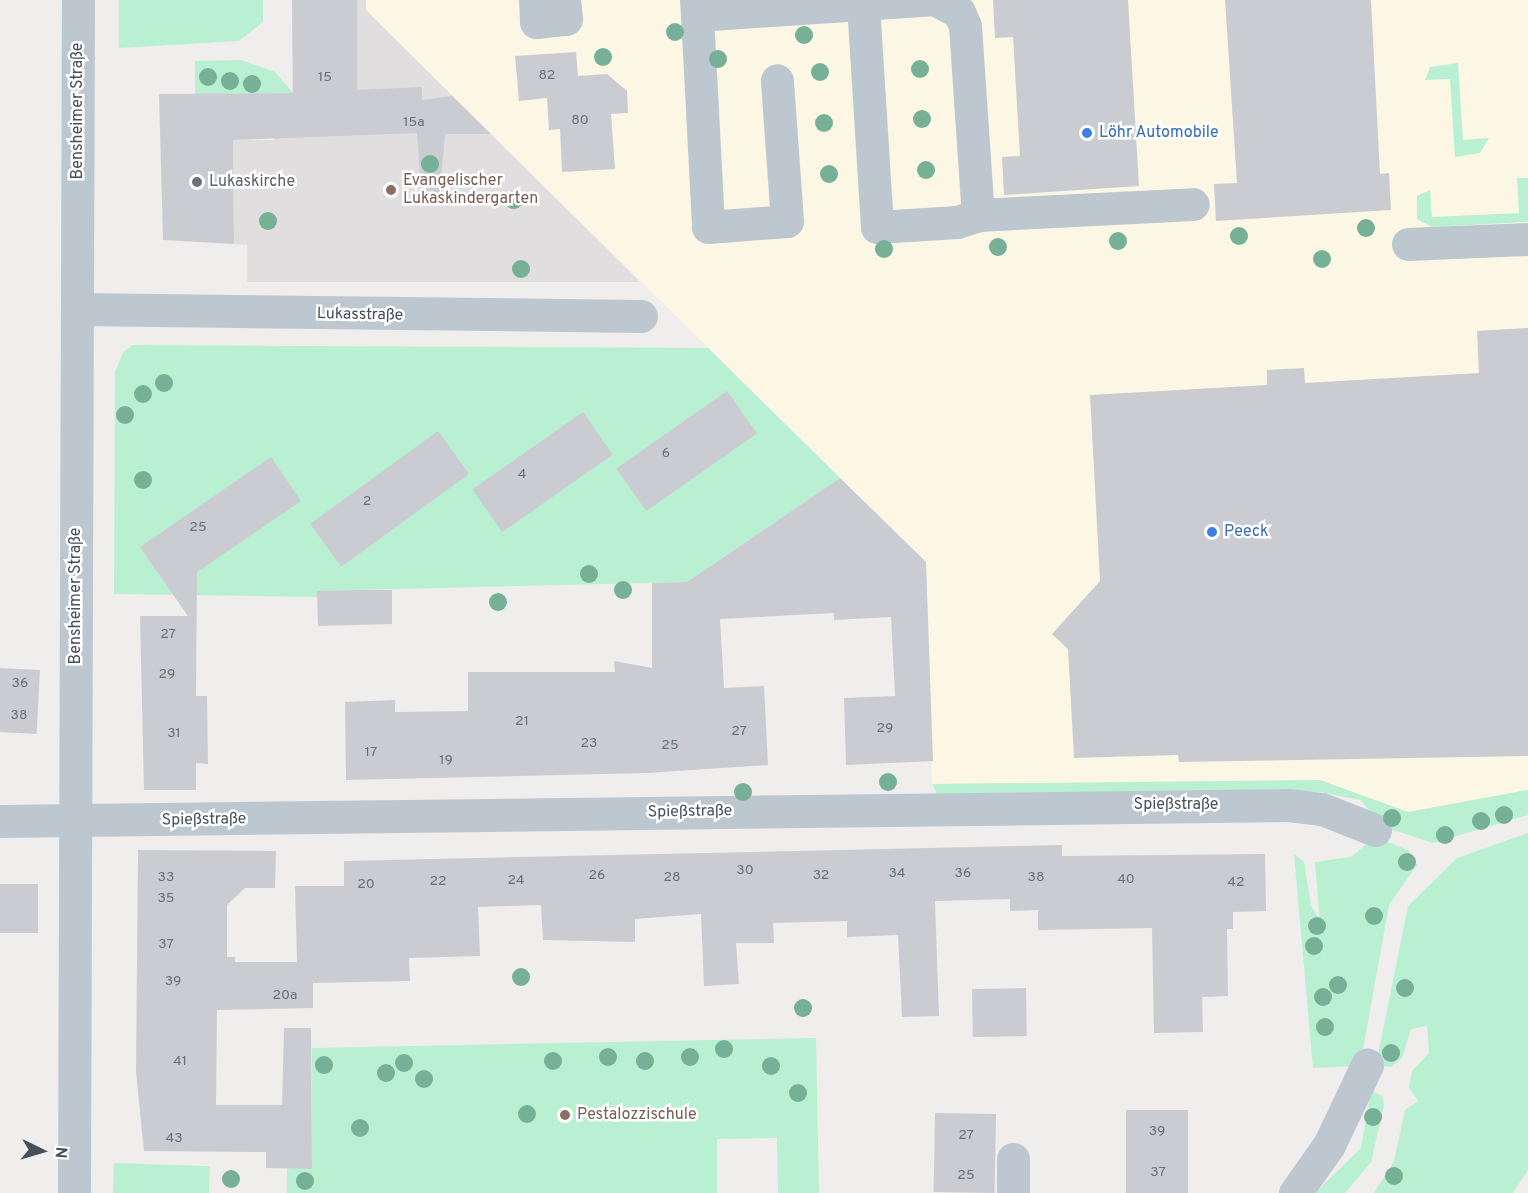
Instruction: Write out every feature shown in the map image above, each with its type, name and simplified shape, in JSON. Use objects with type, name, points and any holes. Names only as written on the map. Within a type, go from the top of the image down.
[{"type":"street","name":"Bensheimer Straße","points":[[74,1193],[78,0]]},
{"type":"street","points":[[535,0],[536,22],[566,20],[564,0]]},
{"type":"street","points":[[777,80],[787,220],[708,227],[696,8],[863,4],[925,0]]},
{"type":"street","points":[[936,0],[959,12],[965,26],[978,215]]},
{"type":"street","points":[[863,4],[877,227],[957,222],[978,215],[1193,204]]},
{"type":"street","points":[[1408,244],[1528,239]]},
{"type":"street","name":"Lukasstraße","points":[[78,309],[641,316]]},
{"type":"street","name":"Spießstraße","points":[[0,821],[75,822],[1289,805],[1322,809],[1375,830]]},
{"type":"street","points":[[1295,1193],[1329,1146],[1367,1065]]},
{"type":"street","points":[[1013,1159],[1013,1193]]},
{"type":"shaded area","name":"Evangelischer Lukaskindergarten","points":[[292,0],[366,0],[366,10],[640,282],[247,282],[247,245],[234,244],[233,140],[274,140],[274,118],[293,117]]},
{"type":"shaded area","points":[[366,0],[1528,0],[1528,790],[1408,812],[1320,780],[932,784],[926,562],[365,10]]},
{"type":"green space","points":[[119,0],[263,0],[263,22],[239,41],[119,48]]},
{"type":"green space","points":[[241,60],[275,72],[293,93],[195,94],[195,61]]},
{"type":"green space","points":[[1458,63],[1463,140],[1489,138],[1480,153],[1455,157],[1450,79],[1425,80],[1430,67]]},
{"type":"green space","points":[[1517,178],[1528,178],[1528,222],[1432,227],[1417,219],[1417,196],[1430,190],[1432,217],[1519,213]]},
{"type":"green space","points":[[133,345],[708,348],[840,478],[687,582],[318,591],[317,597],[114,594],[115,372],[123,352]]},
{"type":"green space","points":[[1320,780],[1408,812],[1528,790],[1528,815],[1433,843],[1381,826],[1361,800],[1320,792],[938,796],[932,784]]},
{"type":"green space","points":[[1528,833],[1528,1170],[1513,1193],[1374,1193],[1394,1161],[1405,1110],[1418,1101],[1409,1087],[1412,1071],[1429,1053],[1427,1026],[1411,1029],[1402,1058],[1391,1067],[1376,1065],[1408,906],[1457,858]]},
{"type":"green space","points":[[1375,837],[1408,850],[1417,865],[1389,905],[1360,1066],[1313,1068],[1294,854],[1304,862],[1311,905],[1320,922],[1315,862],[1351,857]]},
{"type":"green space","name":"Pestalozzischule","points":[[816,1038],[819,1193],[778,1193],[777,1138],[717,1139],[717,1193],[287,1193],[287,1169],[312,1168],[312,1048]]},
{"type":"green space","points":[[1371,1090],[1383,1097],[1384,1105],[1371,1162],[1345,1193],[1315,1193],[1361,1148]]},
{"type":"green space","points":[[114,1163],[210,1166],[209,1193],[113,1193]]},
{"type":"building","points":[[292,0],[357,0],[357,90],[422,87],[422,100],[452,96],[491,134],[445,134],[439,200],[422,200],[417,133],[233,140],[234,244],[163,240],[159,94],[293,93]]},
{"type":"building","points":[[993,0],[1128,0],[1139,186],[1004,195],[1002,157],[1020,156],[1013,37],[995,38]]},
{"type":"building","points":[[1225,0],[1371,0],[1380,174],[1389,173],[1391,210],[1216,221],[1214,184],[1237,183]]},
{"type":"building","points":[[576,52],[578,76],[607,74],[627,91],[628,113],[611,114],[615,169],[562,172],[560,129],[549,130],[547,98],[519,101],[515,56]]},
{"type":"building","points":[[1528,328],[1528,756],[1179,762],[1178,755],[1074,758],[1068,649],[1052,634],[1100,581],[1090,395],[1267,385],[1267,370],[1304,368],[1305,383],[1479,373],[1477,331]]},
{"type":"building","points":[[727,391],[757,434],[646,511],[616,468]]},
{"type":"building","points":[[583,412],[613,455],[502,532],[472,489]]},
{"type":"building","points":[[438,431],[469,474],[341,567],[310,524]]},
{"type":"building","points":[[271,457],[301,501],[197,572],[196,696],[207,696],[208,764],[196,763],[196,790],[144,790],[140,616],[188,616],[140,547]]},
{"type":"building","points":[[840,478],[926,562],[933,761],[846,765],[844,698],[895,696],[891,617],[834,620],[834,613],[720,619],[724,688],[764,686],[768,765],[647,773],[346,780],[345,702],[395,700],[395,712],[468,711],[468,672],[615,672],[614,661],[652,668],[652,583],[687,582]]},
{"type":"building","points":[[392,590],[392,624],[318,626],[317,591]]},
{"type":"building","points":[[0,668],[40,670],[37,734],[0,732]]},
{"type":"building","points":[[1062,845],[1062,856],[1265,854],[1266,911],[1233,912],[1233,929],[1227,929],[1228,996],[1202,997],[1203,1032],[1154,1033],[1152,928],[1038,930],[1038,910],[1010,911],[1010,899],[935,901],[939,1016],[902,1017],[898,935],[847,937],[847,921],[773,923],[774,943],[736,943],[739,984],[704,986],[701,914],[635,919],[635,942],[543,940],[541,905],[478,907],[480,956],[409,958],[410,981],[313,983],[313,1008],[217,1010],[216,1105],[282,1105],[284,1028],[311,1028],[312,1169],[266,1168],[266,1152],[144,1151],[136,1072],[138,850],[276,851],[275,888],[245,888],[227,905],[227,957],[235,957],[235,962],[297,962],[295,886],[344,886],[344,861]]},
{"type":"building","points":[[0,884],[38,884],[38,933],[0,933]]},
{"type":"building","points":[[1026,988],[1027,1036],[973,1037],[972,989]]},
{"type":"building","points":[[1126,1110],[1188,1110],[1188,1193],[1126,1193]]},
{"type":"building","points":[[935,1113],[996,1114],[995,1193],[934,1192]]},
{"type":"place","name":"Löhr Automobile","points":[[1087,133]]},
{"type":"place","name":"Lukaskirche","points":[[197,182]]},
{"type":"place","name":"Evangelischer Lukaskindergarten","points":[[391,190]]},
{"type":"place","name":"Peeck","points":[[1212,532]]},
{"type":"place","name":"Pestalozzischule","points":[[565,1115]]}]
